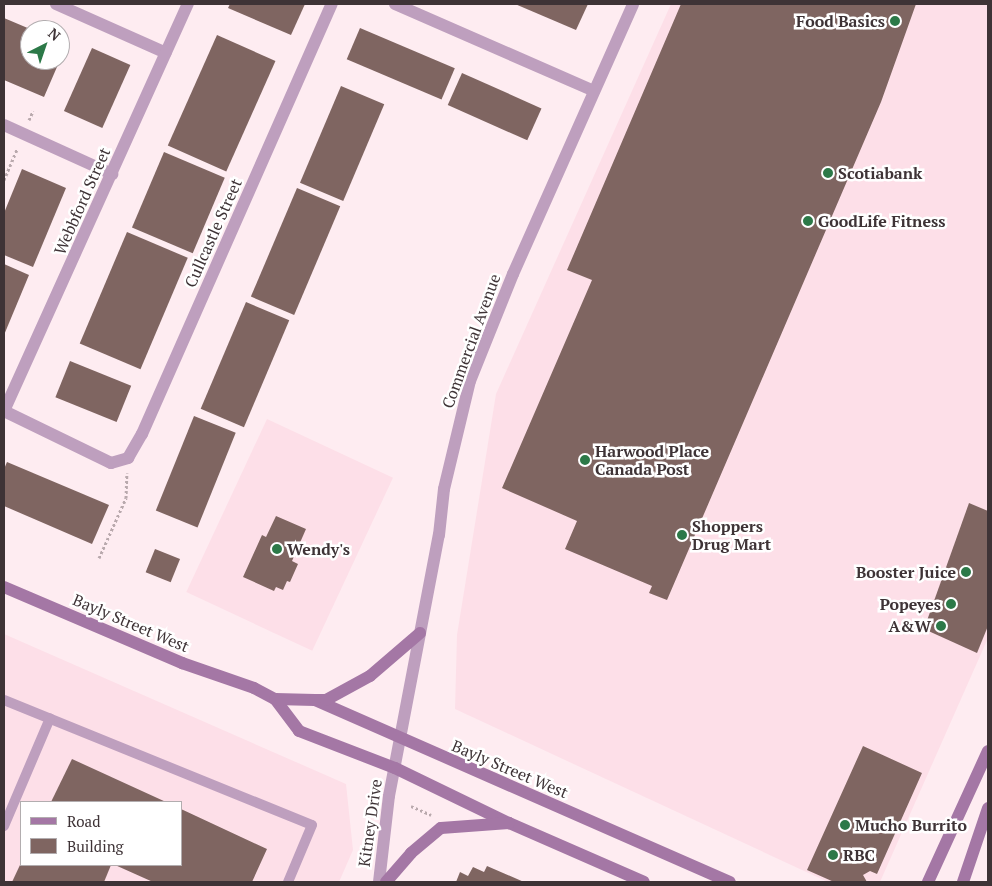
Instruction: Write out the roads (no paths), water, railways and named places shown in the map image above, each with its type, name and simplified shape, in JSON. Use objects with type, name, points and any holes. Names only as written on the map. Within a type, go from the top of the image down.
[{"type":"main road","name":"Bayly Street West","points":[[4,586],[182,663],[254,688],[275,699],[299,730],[394,768],[509,823],[644,882]]},
{"type":"main road","points":[[315,700],[326,700],[370,676],[420,633]]},
{"type":"main road","name":"Bayly Street West","points":[[275,699],[315,700],[730,882]]},
{"type":"main road","points":[[928,882],[988,751]]},
{"type":"main road","points":[[963,882],[988,808]]},
{"type":"main road","points":[[386,882],[411,853],[441,828],[509,823]]},
{"type":"street","points":[[56,4],[166,53]]},
{"type":"street","name":"Webbford Street","points":[[4,411],[188,4]]},
{"type":"street","name":"Cullcastle Street","points":[[4,411],[111,463],[128,458],[142,434],[332,4]]},
{"type":"street","points":[[395,4],[594,91]]},
{"type":"street","name":"Commercial Avenue","points":[[394,768],[398,738],[439,535],[444,489],[470,381],[502,299],[633,4]]},
{"type":"street","points":[[4,125],[112,174]]},
{"type":"street","name":"Kitney Drive","points":[[379,882],[394,768]]},
{"type":"lane","points":[[4,700],[312,825],[288,882]]},
{"type":"lane","points":[[4,826],[50,718]]},
{"type":"place","name":"Food Basics","points":[[895,21]]},
{"type":"place","name":"Scotiabank","points":[[828,173]]},
{"type":"place","name":"GoodLife Fitness","points":[[808,221]]},
{"type":"place","name":"Harwood Place Canada Post","points":[[585,460]]},
{"type":"place","name":"Shoppers Drug Mart","points":[[682,535]]},
{"type":"place","name":"Wendy's","points":[[277,549]]},
{"type":"place","name":"Booster Juice","points":[[966,572]]},
{"type":"place","name":"Popeyes","points":[[951,604]]},
{"type":"place","name":"A&W","points":[[941,626]]},
{"type":"place","name":"Mucho Burrito","points":[[845,825]]},
{"type":"place","name":"RBC","points":[[833,855]]}]
